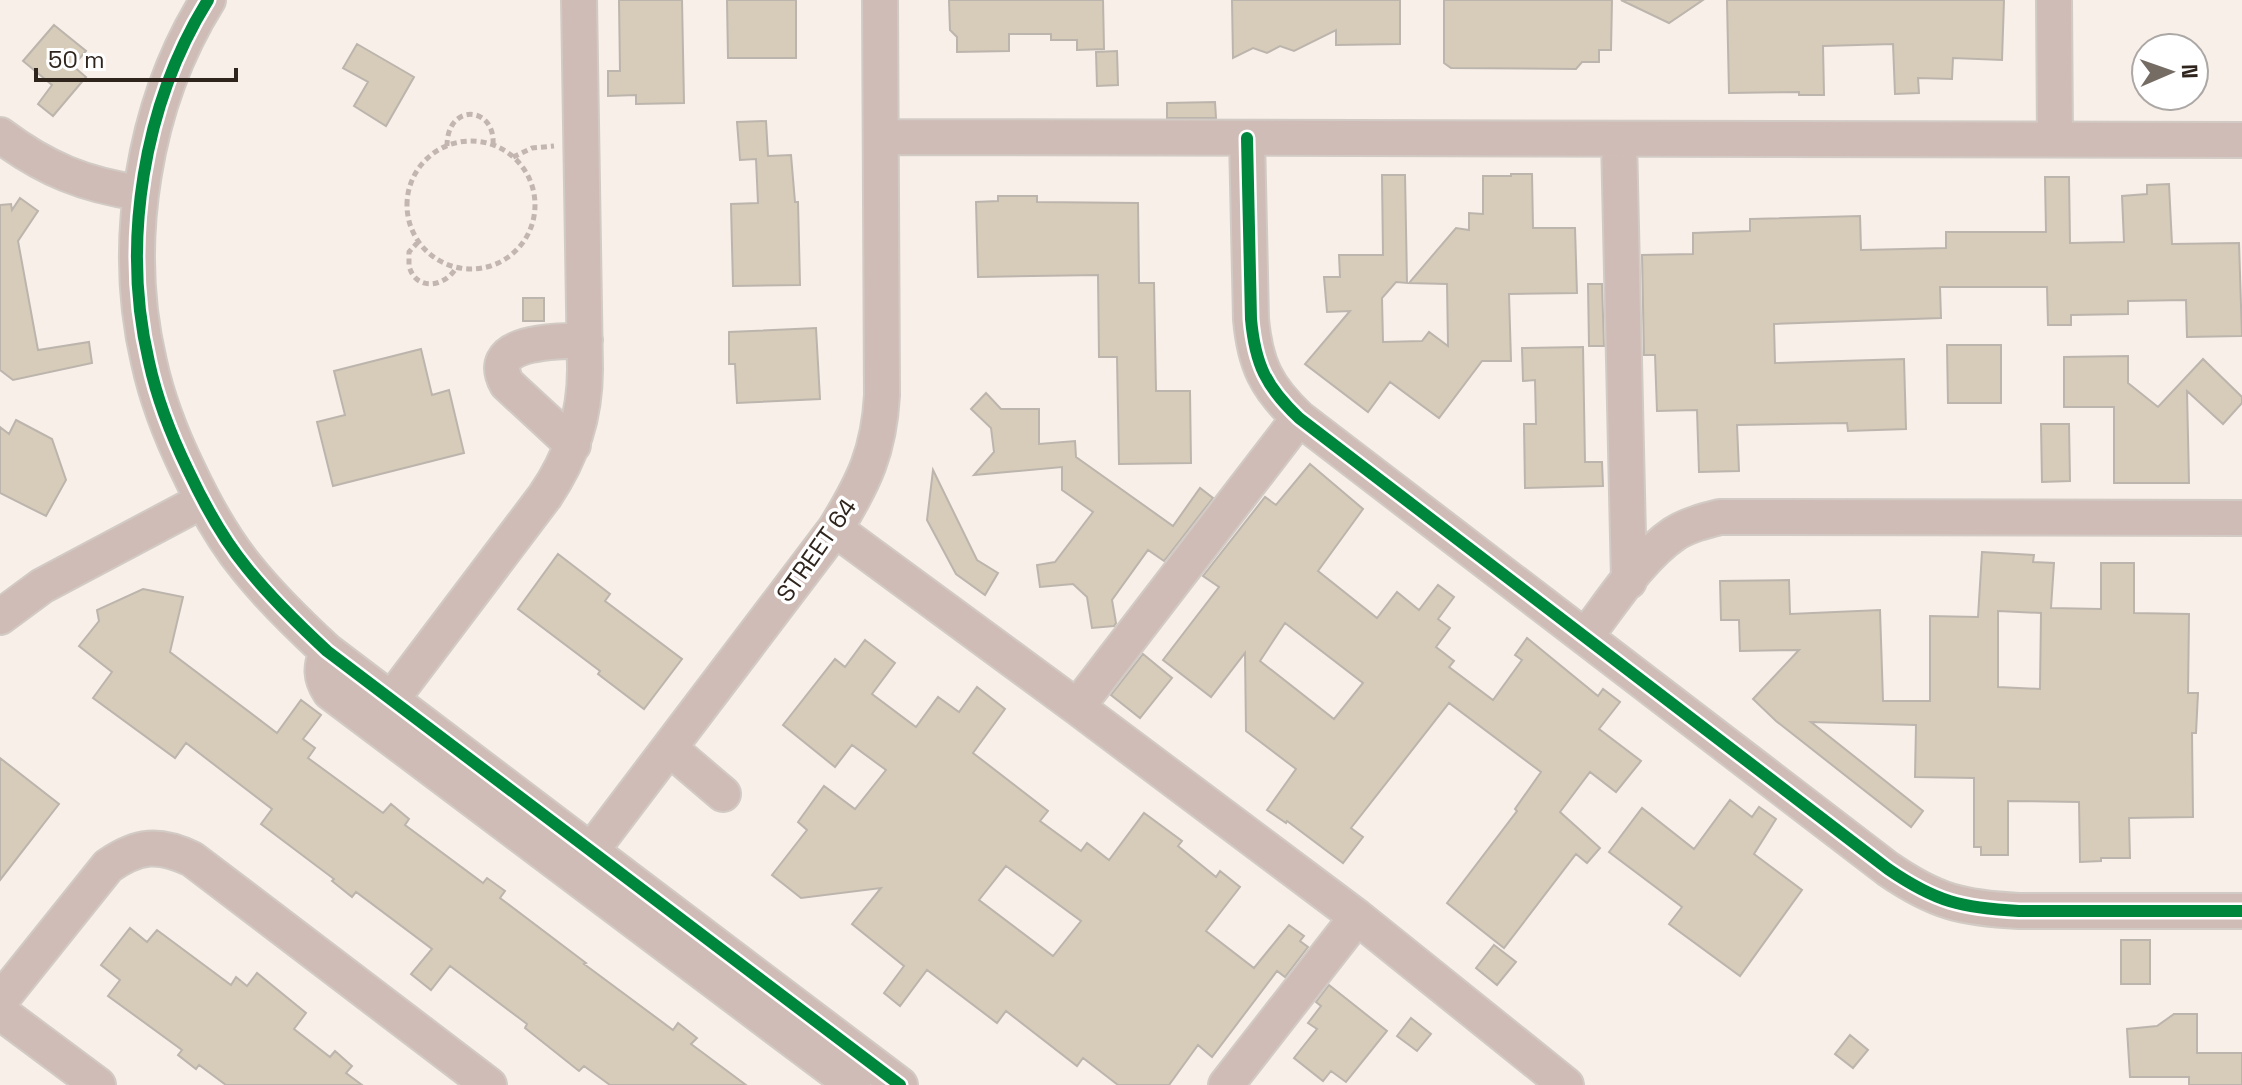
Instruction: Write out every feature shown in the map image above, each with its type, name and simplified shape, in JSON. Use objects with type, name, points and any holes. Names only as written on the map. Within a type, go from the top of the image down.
[{"type":"street","points":[[208,0],[171,73],[152,130],[140,193],[138,266],[140,309],[148,361],[162,408],[202,501],[246,567],[291,618],[327,651],[900,1085]]},
{"type":"street","points":[[391,700],[545,496],[573,445],[583,407],[585,340],[579,0]]},
{"type":"street","name":"STREET 64","points":[[591,851],[835,529],[865,478],[881,416],[880,0]]},
{"type":"street","points":[[2054,0],[2055,139]]},
{"type":"street","points":[[0,135],[21,152],[78,180],[140,193]]},
{"type":"street","points":[[882,137],[2242,140]]},
{"type":"street","points":[[1247,138],[1254,347],[1263,374],[1278,399],[1299,418],[1875,860],[1918,889],[1950,902],[1996,910],[2242,911]]},
{"type":"street","points":[[1619,139],[1629,581]]},
{"type":"street","points":[[573,445],[507,384],[503,364],[510,352],[523,346],[585,340]]},
{"type":"street","points":[[1077,707],[1299,418]]},
{"type":"street","points":[[0,616],[42,586],[202,501]]},
{"type":"street","points":[[1585,637],[1657,548],[1676,533],[1720,517],[2242,518]]},
{"type":"street","points":[[835,529],[1357,917],[1566,1085]]},
{"type":"street","points":[[327,651],[321,674],[330,692],[853,1085]]},
{"type":"street","points":[[669,748],[723,794]]},
{"type":"street","points":[[0,1001],[108,866],[123,855],[140,849],[176,851],[192,859],[489,1085]]},
{"type":"street","points":[[1226,1085],[1357,917]]},
{"type":"street","points":[[0,1012],[98,1085]]},
{"type":"path","points":[[447,146],[447,133],[453,122],[464,115],[477,115],[488,121],[494,133],[493,145]]},
{"type":"path","points":[[470,141],[493,145],[513,157],[531,182],[535,213],[531,228],[514,253],[487,268],[472,270],[442,263],[418,242],[408,216],[409,187],[415,174],[434,152],[470,141]]},
{"type":"path","points":[[513,157],[532,148],[552,145],[581,148]]},
{"type":"path","points":[[418,242],[409,252],[409,265],[415,277],[427,284],[439,284],[451,277],[456,268]]},
{"type":"building","points":[[619,0],[682,0],[684,103],[636,104],[636,95],[608,96],[608,71],[620,71]]},
{"type":"building","points":[[727,0],[796,0],[796,58],[728,58]]},
{"type":"building","points":[[949,0],[1103,0],[1104,49],[1077,50],[1077,40],[1051,40],[1051,34],[1009,34],[1009,51],[957,52],[957,37],[950,30]]},
{"type":"building","points":[[1232,0],[1400,0],[1400,44],[1336,45],[1336,30],[1294,51],[1280,46],[1267,53],[1253,48],[1233,58]]},
{"type":"building","points":[[1444,0],[1612,0],[1611,50],[1599,50],[1599,62],[1582,62],[1576,69],[1451,68],[1444,63]]},
{"type":"building","points":[[1621,0],[1703,0],[1669,23]]},
{"type":"building","points":[[1727,0],[2004,0],[2002,60],[1953,58],[1952,79],[1918,78],[1919,93],[1895,94],[1893,44],[1823,46],[1824,95],[1799,95],[1799,92],[1729,93]]},
{"type":"building","points":[[54,25],[86,51],[73,66],[86,77],[53,116],[38,104],[52,85],[23,61]]},
{"type":"building","points":[[357,44],[414,77],[386,126],[354,106],[368,82],[343,68]]},
{"type":"building","points":[[1117,51],[1118,85],[1097,86],[1096,52]]},
{"type":"building","points":[[1215,102],[1216,118],[1167,118],[1167,103]]},
{"type":"building","points":[[766,121],[768,156],[791,155],[795,202],[798,202],[800,285],[733,286],[731,204],[758,203],[756,159],[740,160],[737,122]]},
{"type":"building","points":[[1532,174],[1533,228],[1575,228],[1577,293],[1509,294],[1511,361],[1482,361],[1439,418],[1390,382],[1368,412],[1305,364],[1350,311],[1327,312],[1324,277],[1340,277],[1339,255],[1383,255],[1382,175],[1405,175],[1407,283],[1396,282],[1382,298],[1383,342],[1422,341],[1429,332],[1448,346],[1447,284],[1409,283],[1456,228],[1469,230],[1469,213],[1483,214],[1483,176]]},
{"type":"building","points":[[2045,177],[2069,177],[2070,243],[2124,242],[2122,196],[2147,194],[2147,185],[2169,184],[2172,244],[2239,243],[2242,336],[2187,337],[2186,300],[2128,301],[2128,314],[2071,315],[2071,325],[2048,325],[2047,287],[1940,287],[1941,318],[1774,324],[1775,363],[1904,359],[1906,429],[1848,431],[1847,423],[1737,425],[1739,471],[1699,472],[1697,410],[1657,411],[1655,355],[1644,355],[1642,255],[1693,254],[1693,233],[1750,231],[1750,219],[1860,216],[1861,250],[1946,248],[1946,232],[2046,232]]},
{"type":"building","points":[[998,196],[1037,196],[1037,202],[1138,203],[1139,283],[1154,283],[1156,391],[1190,391],[1191,463],[1119,464],[1117,357],[1099,357],[1098,275],[978,277],[976,202],[998,201]]},
{"type":"building","points":[[20,198],[38,211],[18,241],[38,350],[89,342],[92,363],[13,380],[0,370],[0,205],[11,204],[12,210]]},
{"type":"building","points":[[1588,284],[1602,284],[1604,346],[1589,346]]},
{"type":"building","points":[[523,298],[544,298],[544,321],[523,321]]},
{"type":"building","points":[[816,328],[820,399],[737,403],[735,364],[729,364],[729,332]]},
{"type":"building","points":[[1947,345],[2001,345],[2001,403],[1948,403]]},
{"type":"building","points":[[1583,347],[1585,462],[1602,462],[1603,486],[1525,488],[1524,424],[1536,424],[1535,380],[1523,381],[1522,348]]},
{"type":"building","points":[[421,349],[432,395],[449,390],[464,453],[333,486],[317,422],[345,415],[334,371]]},
{"type":"building","points":[[2128,356],[2128,383],[2158,407],[2203,359],[2242,397],[2242,403],[2223,424],[2187,391],[2189,483],[2114,483],[2114,407],[2064,407],[2064,357]]},
{"type":"building","points":[[986,393],[1001,409],[1039,409],[1039,444],[1075,441],[1076,457],[1173,526],[1200,488],[1213,498],[1164,561],[1148,550],[1112,600],[1114,626],[1092,628],[1087,597],[1073,584],[1040,587],[1037,565],[1055,562],[1093,512],[1062,490],[1062,467],[974,475],[994,452],[991,428],[971,409]]},
{"type":"building","points":[[16,420],[52,439],[66,480],[46,516],[0,493],[0,427],[9,434]]},
{"type":"building","points":[[2041,424],[2069,424],[2070,481],[2042,482]]},
{"type":"building","points":[[1310,464],[1363,509],[1318,571],[1377,618],[1397,592],[1419,610],[1438,585],[1454,597],[1438,619],[1450,628],[1436,647],[1454,661],[1449,667],[1493,700],[1522,660],[1515,655],[1527,638],[1598,696],[1603,689],[1620,702],[1599,729],[1641,761],[1616,792],[1590,772],[1560,812],[1600,848],[1587,863],[1576,854],[1504,948],[1447,903],[1517,811],[1515,809],[1541,772],[1449,703],[1351,828],[1363,837],[1343,863],[1287,821],[1267,810],[1296,769],[1246,731],[1245,653],[1211,697],[1163,660],[1219,587],[1203,576],[1265,497],[1276,505]],"holes":[[[1285,623],[1363,683],[1334,719],[1260,661]]]},
{"type":"building","points":[[933,470],[977,560],[998,573],[985,595],[956,574],[927,520]]},
{"type":"building","points":[[1982,552],[2034,555],[2033,562],[2054,563],[2051,608],[2101,609],[2101,563],[2134,563],[2134,613],[2189,614],[2188,693],[2198,693],[2196,733],[2192,733],[2193,817],[2129,818],[2130,858],[2080,862],[2079,802],[2008,801],[2008,855],[1981,855],[1981,847],[1974,847],[1974,778],[1915,777],[1916,725],[1811,722],[1923,811],[1911,827],[1776,721],[1753,699],[1799,650],[1740,651],[1739,620],[1721,620],[1720,581],[1789,580],[1790,614],[1880,610],[1883,701],[1930,701],[1930,616],[1978,617]],"holes":[[[1998,611],[2041,613],[2040,689],[1998,687]]]},
{"type":"building","points":[[558,554],[610,594],[605,601],[682,659],[644,709],[598,674],[600,671],[518,609]]},
{"type":"building","points":[[143,589],[183,597],[170,652],[277,733],[301,700],[321,715],[303,739],[315,748],[308,758],[383,813],[391,804],[409,819],[405,825],[483,883],[487,878],[505,891],[500,898],[673,1030],[678,1023],[697,1038],[691,1044],[746,1085],[610,1085],[584,1066],[579,1071],[525,1028],[527,1024],[450,966],[431,990],[411,974],[432,949],[356,892],[352,897],[332,881],[334,879],[261,824],[272,809],[186,743],[175,758],[93,698],[112,672],[79,646],[99,621],[97,610]]},
{"type":"building","points":[[865,640],[895,663],[872,694],[916,727],[938,697],[959,712],[977,687],[1005,709],[973,753],[1048,811],[1040,821],[1081,851],[1087,843],[1109,860],[1144,813],[1182,841],[1178,846],[1216,877],[1220,871],[1240,887],[1206,931],[1254,968],[1289,925],[1304,936],[1300,941],[1308,947],[1285,977],[1277,971],[1212,1057],[1198,1045],[1169,1085],[1118,1085],[1083,1058],[1077,1066],[1006,1011],[997,1023],[927,970],[900,1006],[884,993],[904,966],[852,924],[881,888],[801,898],[772,875],[807,830],[798,822],[824,786],[855,809],[886,770],[852,745],[835,767],[783,725],[835,659],[845,667]],"holes":[[[1006,866],[1081,921],[1053,956],[979,900]]]},
{"type":"building","points":[[1143,654],[1172,678],[1140,718],[1111,695]]},
{"type":"building","points":[[0,758],[59,804],[0,880]]},
{"type":"building","points":[[1730,800],[1752,817],[1759,807],[1776,819],[1754,854],[1802,890],[1740,976],[1669,924],[1682,907],[1609,852],[1642,808],[1694,849]]},
{"type":"building","points":[[130,928],[147,942],[157,930],[231,985],[236,977],[247,986],[257,973],[306,1013],[294,1029],[330,1057],[335,1051],[352,1066],[346,1073],[362,1085],[226,1085],[199,1065],[196,1069],[178,1055],[182,1050],[108,996],[120,980],[101,965]]},
{"type":"building","points":[[2121,940],[2150,940],[2150,984],[2121,984]]},
{"type":"building","points":[[1494,945],[1516,962],[1497,985],[1476,968]]},
{"type":"building","points":[[1329,985],[1387,1031],[1346,1082],[1331,1071],[1323,1081],[1294,1058],[1317,1029],[1308,1023],[1321,1006],[1316,1002]]},
{"type":"building","points":[[2174,1014],[2197,1014],[2197,1053],[2242,1053],[2242,1085],[2189,1085],[2189,1077],[2130,1077],[2127,1029],[2157,1026]]},
{"type":"building","points":[[1411,1018],[1431,1034],[1417,1051],[1397,1036]]},
{"type":"building","points":[[1850,1035],[1868,1050],[1853,1068],[1835,1054]]},
{"type":"cycle path","points":[[208,0],[167,84],[153,129],[138,223],[137,270],[141,317],[160,403],[188,470],[222,533],[266,590],[327,651],[900,1085]]},
{"type":"cycle path","points":[[1247,138],[1253,335],[1259,362],[1270,385],[1299,418],[1888,869],[1921,889],[1950,901],[1999,910],[2242,911]]}]
